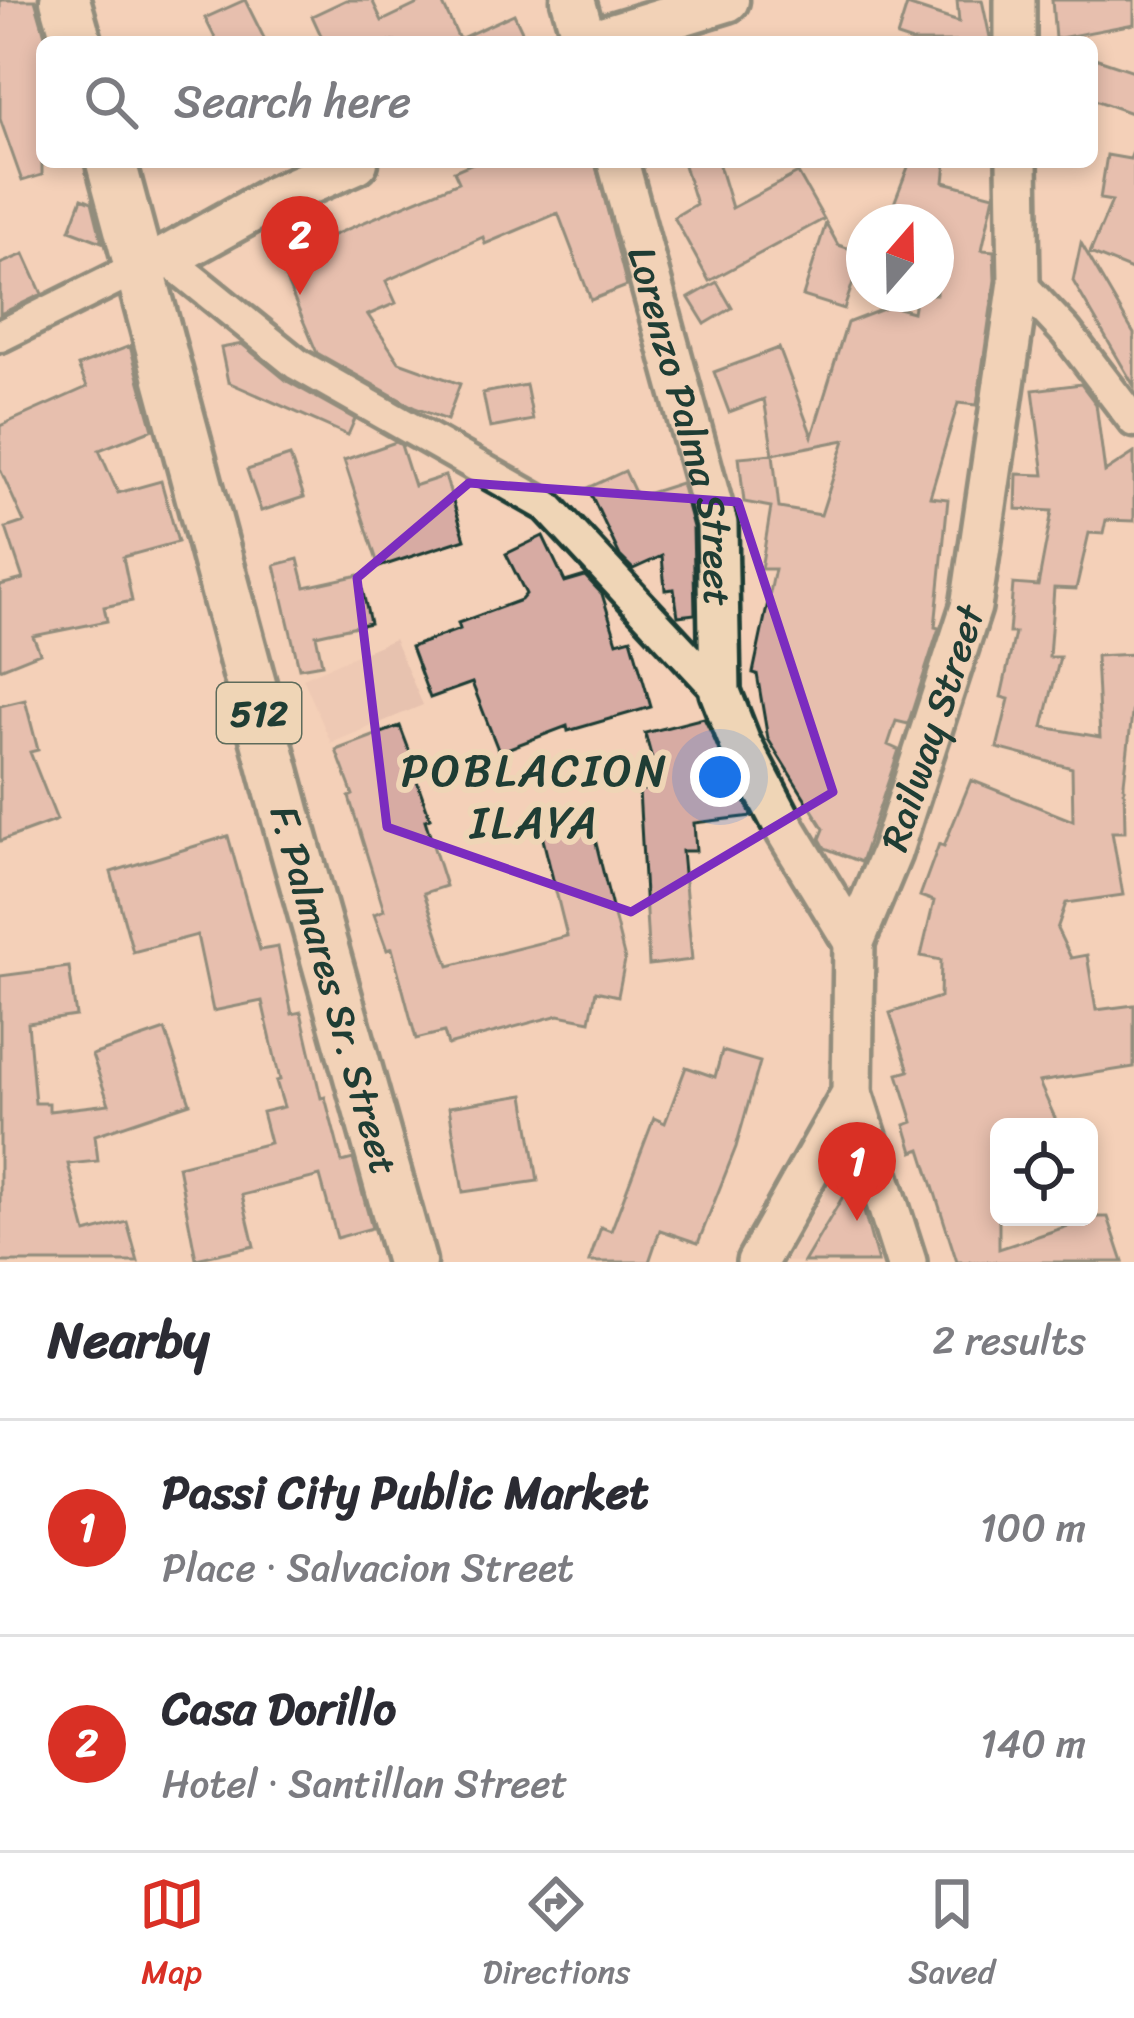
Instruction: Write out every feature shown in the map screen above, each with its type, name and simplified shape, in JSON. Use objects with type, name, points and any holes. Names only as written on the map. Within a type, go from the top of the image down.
[{"type":"main road","points":[[65,0],[75,36]]},
{"type":"main road","points":[[573,0],[585,36]]},
{"type":"main road","points":[[607,36],[727,0]]},
{"type":"main road","name":"F. Palmares Sr. Street","points":[[114,168],[153,262],[290,830],[411,1262]]},
{"type":"main road","points":[[153,262],[342,168]]},
{"type":"street","points":[[1015,0],[1016,36]]},
{"type":"street","name":"Lorenzo Palma Street","points":[[620,168],[717,524],[720,692]]},
{"type":"street","name":"Railway Street","points":[[757,1262],[852,1093],[854,942],[891,853],[971,607],[1019,282],[1017,168]]},
{"type":"street","points":[[0,336],[153,262],[297,364],[548,506],[720,692],[740,743],[787,832],[854,942]]},
{"type":"street","points":[[1019,282],[1066,332],[1134,421]]},
{"type":"street","points":[[852,1093],[906,1262]]},
{"type":"highlighted area","points":[[469,483],[738,502],[833,792],[631,912],[387,827],[357,578]]},
{"type":"shaded area","points":[[394,639],[423,705],[331,743],[303,678]]},
{"type":"shaded area","points":[[835,1175],[872,1180],[897,1262],[785,1262]]},
{"type":"building","points":[[0,0],[35,0],[45,36],[36,36],[36,168],[42,168],[42,175],[22,181],[0,119]]},
{"type":"building","points":[[245,0],[263,36],[214,36],[205,18]]},
{"type":"building","points":[[346,0],[372,0],[382,21],[426,0],[441,0],[458,36],[321,36],[312,16]]},
{"type":"building","points":[[957,0],[982,0],[990,36],[897,36],[907,5],[959,22]]},
{"type":"building","points":[[1052,0],[1134,0],[1134,24],[1055,36]]},
{"type":"building","points":[[514,14],[524,36],[466,36]]},
{"type":"building","points":[[1098,59],[1134,71],[1134,114],[1098,101]]},
{"type":"building","points":[[1134,149],[1134,271],[1090,253],[1112,201],[1100,199],[1107,155],[1130,159]]},
{"type":"building","points":[[597,168],[627,286],[591,300],[558,213],[485,244],[483,237],[386,281],[396,303],[368,315],[399,362],[460,384],[447,420],[415,408],[317,353],[277,259],[459,182],[454,171]]},
{"type":"building","points":[[685,168],[720,168],[732,208],[798,173],[824,219],[709,281],[674,217],[696,204]]},
{"type":"building","points":[[908,168],[945,168],[944,182],[994,195],[982,250],[994,251],[995,280],[977,405],[958,403],[930,497],[948,499],[935,627],[939,628],[908,724],[896,721],[888,745],[899,750],[861,862],[825,848],[820,839],[824,829],[768,739],[757,674],[753,673],[775,569],[761,569],[771,507],[744,502],[739,457],[773,454],[764,399],[729,412],[714,372],[779,348],[812,436],[847,323],[875,312],[954,312],[954,204],[894,204]],"holes":[[[845,440],[821,515],[779,508],[773,454]]]},
{"type":"building","points":[[82,198],[92,202],[102,242],[70,230]]},
{"type":"building","points":[[826,223],[838,245],[846,248],[846,303],[844,309],[803,296]]},
{"type":"building","points":[[1081,243],[1134,334],[1134,386],[1073,281]]},
{"type":"building","points":[[24,254],[42,294],[0,314],[0,264]]},
{"type":"building","points":[[717,282],[732,308],[705,324],[689,298]]},
{"type":"building","points":[[242,344],[287,381],[355,419],[348,435],[228,382],[221,348]]},
{"type":"building","points":[[130,346],[153,429],[99,450],[118,493],[161,481],[178,542],[123,557],[132,601],[104,607],[107,621],[33,636],[40,653],[0,669],[0,585],[23,579],[6,528],[24,522],[0,469],[0,426],[87,387],[78,366]]},
{"type":"building","points":[[1081,384],[1096,404],[1105,472],[1134,453],[1134,521],[1106,520],[1103,534],[1089,533],[1076,589],[1054,588],[1049,657],[1060,657],[1043,727],[1100,737],[1096,656],[1134,654],[1125,832],[1112,832],[1123,895],[1066,903],[1057,929],[1071,958],[1087,955],[1096,1010],[1134,1005],[1134,1067],[1039,1082],[1055,1118],[990,1118],[990,1226],[999,1226],[999,1249],[1068,1226],[1098,1226],[1098,1217],[1108,1217],[1123,1262],[957,1262],[921,1149],[913,1152],[905,1125],[913,1122],[898,1074],[909,1071],[890,1013],[940,997],[941,960],[921,956],[934,901],[920,896],[971,780],[1073,821],[1072,768],[997,748],[1009,699],[1001,697],[1015,633],[1009,633],[1013,584],[1038,586],[1052,511],[1016,509],[1017,474],[1044,475],[1033,390]]},
{"type":"building","points":[[526,385],[533,420],[490,428],[483,393]]},
{"type":"building","points":[[396,442],[414,486],[445,476],[465,539],[379,567],[344,460]]},
{"type":"building","points":[[290,456],[304,497],[261,511],[247,470]]},
{"type":"building","points":[[625,471],[637,497],[681,483],[693,527],[695,614],[678,616],[674,589],[665,590],[662,556],[633,569],[620,556],[588,488]]},
{"type":"building","points":[[543,536],[565,582],[585,576],[602,594],[617,642],[631,638],[651,707],[568,731],[567,726],[499,752],[472,683],[430,698],[411,647],[460,629],[458,623],[521,600],[526,594],[506,554]]},
{"type":"building","points":[[298,559],[305,587],[359,575],[370,623],[316,635],[322,664],[299,668],[275,565]]},
{"type":"building","points":[[25,700],[38,750],[30,752],[57,820],[0,841],[0,706]]},
{"type":"building","points":[[704,718],[752,816],[694,823],[696,851],[682,851],[692,960],[649,965],[639,790],[660,789],[645,733]]},
{"type":"building","points":[[400,726],[446,886],[424,893],[449,966],[567,936],[541,831],[590,819],[625,960],[618,996],[596,991],[590,1021],[559,1015],[448,1045],[444,1032],[416,1039],[392,948],[387,950],[374,914],[384,910],[336,750]]},
{"type":"building","points":[[228,836],[260,950],[278,947],[292,1014],[301,1012],[342,1162],[353,1159],[372,1228],[337,1238],[320,1176],[242,1195],[254,1246],[196,1259],[178,1166],[270,1143],[262,1112],[284,1107],[276,1081],[280,1080],[262,1001],[213,1011],[197,935],[133,952],[111,872]]},
{"type":"building","points":[[69,967],[76,1016],[28,1023],[35,1103],[49,1103],[49,1111],[109,1104],[92,1055],[165,1030],[190,1103],[95,1135],[98,1161],[68,1164],[86,1233],[127,1222],[138,1262],[0,1262],[0,976]]},
{"type":"building","points":[[722,1051],[760,1062],[736,1147],[698,1243],[660,1230],[649,1262],[589,1262],[601,1227],[611,1231],[654,1118],[665,1123],[686,1067],[715,1077]]},
{"type":"building","points":[[524,1095],[538,1181],[463,1192],[449,1107]]},
{"type":"building","points":[[848,1188],[859,1194],[878,1262],[804,1262]]},
{"type":"place","name":"Casa Dorillo","points":[[300,295]]},
{"type":"place","name":"Passi City Public Market","points":[[857,1221]]},
{"type":"district","name":"POBLACION ILAYA","points":[[535,796]]}]
